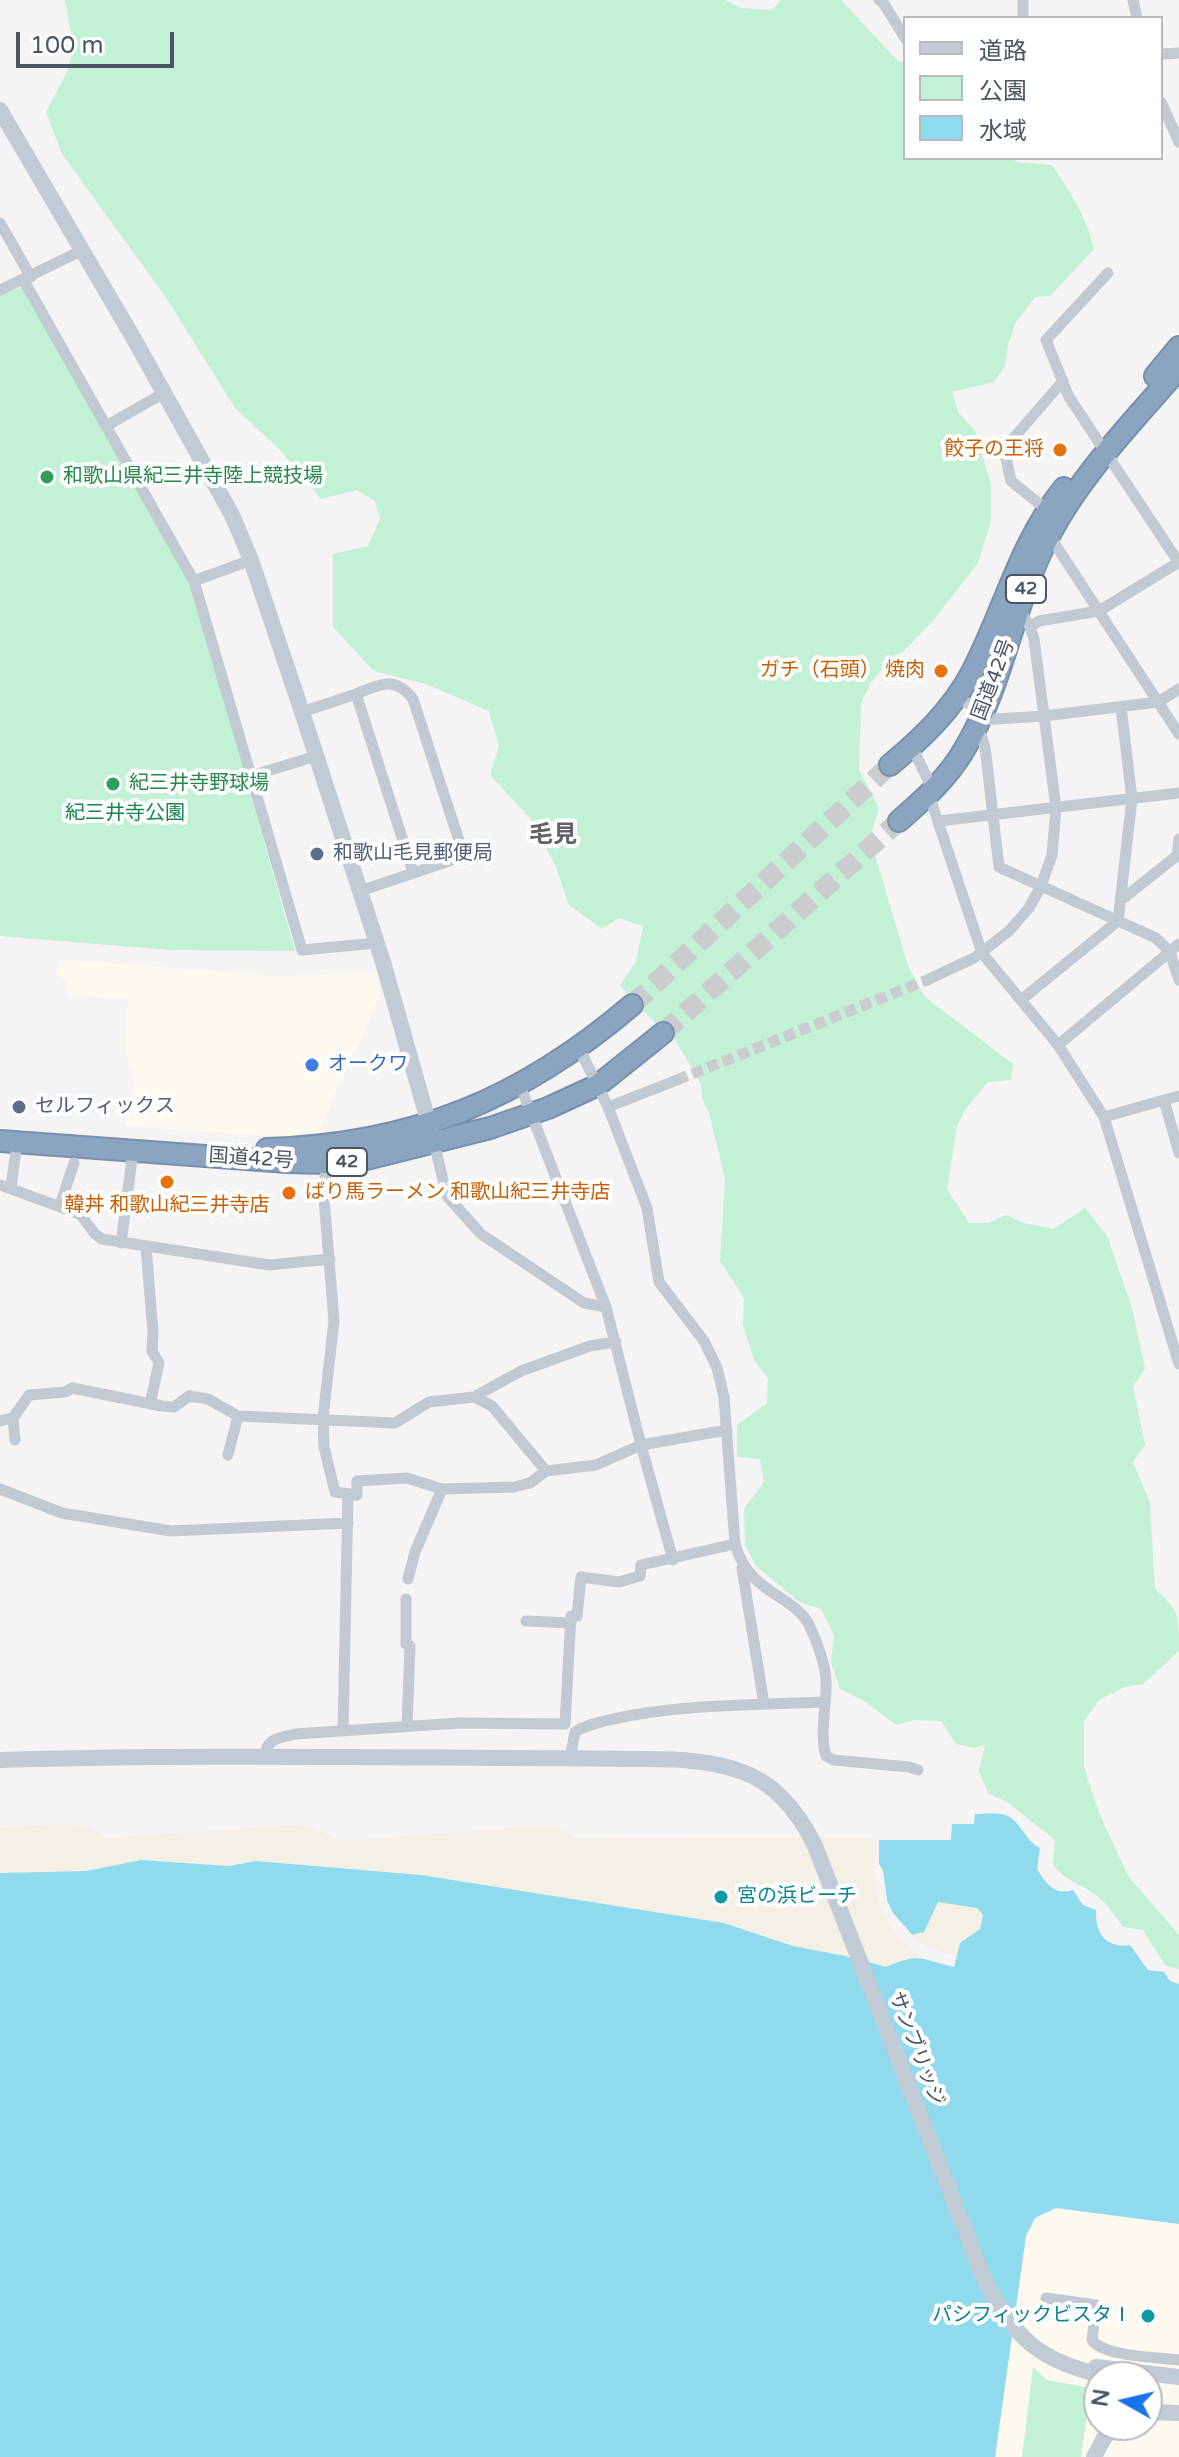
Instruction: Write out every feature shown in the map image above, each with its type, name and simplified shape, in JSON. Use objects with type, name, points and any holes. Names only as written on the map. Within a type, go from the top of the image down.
[{"type":"highway","name":"国道42号","points":[[899,821],[953,767],[979,721],[1025,618],[1032,574],[1049,535],[1104,448],[1179,347]]},
{"type":"highway","name":"国道42号","points":[[890,765],[912,747],[957,697],[981,653],[1028,541],[1047,510],[1179,368]]},
{"type":"highway","name":"国道42号","points":[[9,1142],[326,1163],[362,1160],[432,1134],[520,1085],[579,1048],[632,1005]]},
{"type":"highway","name":"国道42号","points":[[0,1129],[265,1149],[432,1134],[531,1114],[598,1085],[663,1033]]},
{"type":"street","points":[[879,0],[903,35]]},
{"type":"street","points":[[1163,106],[1179,142]]},
{"type":"street","points":[[0,110],[164,393],[232,515],[251,560],[377,943],[447,1196],[481,1234],[584,1303],[606,1307]]},
{"type":"street","points":[[0,223],[106,426],[194,581],[302,950],[377,943]]},
{"type":"street","points":[[0,290],[81,251]]},
{"type":"street","points":[[1025,618],[1039,621],[1099,611],[1179,562],[1069,397],[1046,340],[1108,273]]},
{"type":"street","points":[[1047,510],[1011,481],[1004,449],[1063,381]]},
{"type":"street","points":[[106,426],[164,393]]},
{"type":"street","points":[[1049,535],[1179,734]]},
{"type":"street","points":[[194,581],[251,560]]},
{"type":"street","points":[[927,980],[978,956],[1019,919],[1041,886],[1052,855],[1056,808],[1044,716],[1025,618],[1007,589]]},
{"type":"street","points":[[302,712],[385,683],[403,687],[413,699],[464,856],[360,891]]},
{"type":"street","points":[[979,721],[1158,702],[1179,689]]},
{"type":"street","points":[[356,694],[413,872]]},
{"type":"street","points":[[957,697],[979,721],[985,747],[999,867],[1174,948]]},
{"type":"street","points":[[1021,1000],[1118,921],[1132,799],[1121,707]]},
{"type":"street","points":[[912,747],[931,792],[978,956],[1021,1000],[1058,1045],[1104,1117],[1179,1364]]},
{"type":"street","points":[[251,776],[316,756]]},
{"type":"street","points":[[939,821],[1179,793]]},
{"type":"street","points":[[1120,901],[1178,855],[1179,839]]},
{"type":"street","points":[[1174,948],[1179,980]]},
{"type":"street","points":[[1058,1045],[1174,948]]},
{"type":"street","points":[[579,1048],[608,1107],[647,1208],[659,1282],[704,1341],[717,1368],[727,1430],[735,1544],[741,1563],[764,1704]]},
{"type":"street","points":[[608,1107],[677,1080]]},
{"type":"street","points":[[520,1085],[606,1307],[673,1560]]},
{"type":"street","points":[[1104,1117],[1179,1096]]},
{"type":"street","points":[[1164,1100],[1179,1153]]},
{"type":"street","points":[[9,1142],[6,1186],[80,1214],[102,1239],[269,1265],[330,1259]]},
{"type":"street","points":[[121,1243],[133,1151]]},
{"type":"street","points":[[60,1205],[74,1163]]},
{"type":"street","points":[[326,1163],[324,1198],[334,1321],[323,1418],[324,1447],[335,1492],[357,1495],[357,1481],[397,1478],[442,1489],[514,1487],[530,1483],[546,1471],[596,1465],[641,1445],[727,1430]]},
{"type":"street","points":[[146,1247],[152,1351],[159,1363],[150,1404]]},
{"type":"street","points":[[15,1440],[13,1418],[29,1395],[65,1392],[72,1388],[174,1407],[189,1396],[208,1399],[238,1416],[395,1423],[429,1402],[474,1397],[521,1371],[590,1346],[616,1342]]},
{"type":"street","points":[[474,1397],[492,1406],[546,1471]]},
{"type":"street","points":[[228,1455],[238,1416]]},
{"type":"street","points":[[0,1421],[13,1418]]},
{"type":"street","points":[[0,1489],[62,1513],[171,1531],[348,1523]]},
{"type":"street","points":[[408,1579],[415,1552],[442,1489]]},
{"type":"street","points":[[343,1731],[348,1494]]},
{"type":"street","points":[[570,1758],[571,1616],[577,1616],[581,1577],[619,1582],[640,1576],[641,1565],[735,1544]]},
{"type":"street","points":[[741,1563],[753,1578],[802,1615],[810,1626],[826,1678],[824,1752],[829,1759],[918,1770]]},
{"type":"street","points":[[406,1599],[406,1644],[410,1646],[407,1726]]},
{"type":"street","points":[[526,1621],[571,1623]]},
{"type":"street","points":[[264,1759],[267,1745],[278,1738],[343,1731],[496,1722],[570,1728],[647,1713],[824,1702]]},
{"type":"street","name":"サンブリッジ","points":[[0,1760],[686,1760],[739,1770],[767,1784],[808,1830],[983,2276],[1004,2316],[1017,2332],[1044,2354]]},
{"type":"street","points":[[1046,2298],[1096,2305],[1092,2340],[1099,2347],[1179,2360]]},
{"type":"street","points":[[1044,2354],[1083,2370]]},
{"type":"street","points":[[1044,2354],[1078,2364],[1179,2377]]},
{"type":"shaded area","name":"オークワ","points":[[60,959],[276,976],[377,973],[380,995],[319,1135],[269,1136],[124,1126],[134,1081],[126,1052],[127,999],[67,994],[67,981],[58,974]]},
{"type":"shaded area","points":[[1056,2208],[1179,2224],[1179,2457],[995,2457],[1026,2236],[1036,2218]]},
{"type":"green space","points":[[65,0],[725,0],[741,8],[771,10],[781,0],[841,0],[903,63],[903,160],[1014,160],[1052,165],[1071,195],[1087,226],[1094,249],[1050,296],[1035,297],[1016,322],[1008,344],[1005,366],[994,382],[952,392],[958,412],[975,431],[991,484],[991,521],[978,563],[932,622],[904,651],[888,661],[870,684],[861,703],[859,770],[879,808],[870,838],[908,966],[925,997],[1013,1064],[1011,1080],[988,1082],[965,1110],[957,1126],[947,1189],[969,1223],[989,1223],[1006,1215],[1024,1223],[1053,1229],[1085,1208],[1107,1236],[1132,1308],[1145,1369],[1133,1386],[1145,1445],[1133,1462],[1150,1503],[1155,1589],[1176,1614],[1179,1651],[1143,1684],[1125,1687],[1100,1699],[1084,1721],[1084,1767],[1099,1813],[1128,1876],[1179,1935],[1179,1969],[1166,1966],[1143,1930],[1123,1927],[1101,1899],[1058,1871],[1053,1865],[1055,1840],[1007,1802],[988,1793],[979,1771],[985,1744],[975,1748],[956,1744],[941,1721],[914,1720],[896,1725],[864,1701],[840,1689],[831,1662],[834,1635],[821,1609],[798,1601],[756,1566],[745,1545],[744,1509],[764,1482],[760,1459],[737,1457],[737,1425],[767,1403],[768,1379],[754,1360],[743,1325],[744,1298],[720,1261],[725,1179],[709,1113],[702,1098],[701,1084],[673,1036],[655,1023],[620,985],[636,962],[643,926],[619,918],[602,929],[569,905],[556,867],[530,818],[490,775],[499,746],[489,711],[426,684],[374,671],[333,627],[333,554],[368,546],[380,519],[375,501],[357,490],[321,499],[280,450],[235,408],[167,299],[62,154],[46,112],[66,74],[74,49]]},
{"type":"green space","name":"紀三井寺公園","points":[[22,287],[182,568],[193,593],[295,951],[170,950],[0,936],[0,295]]},
{"type":"green space","points":[[1033,2367],[1047,2380],[1083,2387],[1081,2457],[1022,2457]]},
{"type":"sand","name":"宮の浜ビーチ","points":[[70,1823],[92,1829],[105,1838],[293,1825],[315,1828],[340,1841],[538,1826],[557,1828],[576,1838],[873,1837],[874,1874],[887,1921],[909,1948],[925,1959],[905,1959],[886,1968],[850,1957],[793,1946],[724,1923],[421,1875],[256,1861],[229,1866],[141,1860],[86,1871],[0,1873],[0,1828]]},
{"type":"sand","points":[[937,1902],[977,1908],[983,1915],[980,1929],[960,1943],[956,1957],[928,1947],[911,1935],[924,1932]]},
{"type":"water","points":[[975,1814],[1001,1814],[1013,1819],[1040,1848],[1037,1869],[1047,1883],[1056,1890],[1073,1890],[1083,1905],[1096,1910],[1097,1925],[1103,1937],[1114,1944],[1130,1945],[1148,1970],[1164,1972],[1170,1981],[1179,1984],[1179,2224],[1056,2208],[1035,2218],[1026,2236],[995,2457],[0,2457],[0,1873],[86,1871],[141,1860],[229,1866],[256,1861],[421,1875],[724,1923],[793,1946],[886,1967],[913,1958],[954,1967],[960,1943],[980,1929],[983,1915],[977,1908],[938,1902],[924,1932],[911,1935],[887,1901],[883,1871],[879,1864],[879,1840],[951,1840],[952,1824],[974,1824]]},
{"type":"pier","points":[[875,1840],[879,1840],[879,1864],[883,1871],[887,1901],[893,1913],[915,1938],[909,1938],[899,1928],[883,1902],[879,1872],[875,1865]]},
{"type":"tunnel","points":[[632,1005],[890,765]]},
{"type":"tunnel","points":[[663,1033],[899,821]]},
{"type":"tunnel","points":[[677,1080],[927,980]]},
{"type":"place","name":"餃子の王将","points":[[1060,450]]},
{"type":"place","name":"和歌山県紀三井寺陸上競技場","points":[[47,477]]},
{"type":"place","name":"ガチ（石頭） 焼肉","points":[[941,671]]},
{"type":"place","name":"紀三井寺野球場","points":[[113,784]]},
{"type":"place","name":"和歌山毛見郵便局","points":[[317,854]]},
{"type":"place","name":"オークワ","points":[[312,1065]]},
{"type":"place","name":"セルフィックス","points":[[19,1107]]},
{"type":"place","name":"韓丼 和歌山紀三井寺店","points":[[167,1182]]},
{"type":"place","name":"ばり馬ラーメン 和歌山紀三井寺店","points":[[289,1193]]},
{"type":"place","name":"宮の浜ビーチ","points":[[721,1897]]},
{"type":"place","name":"パシフィックビスタⅠ","points":[[1148,2316]]},
{"type":"district","name":"毛見","points":[[553,836]]}]
